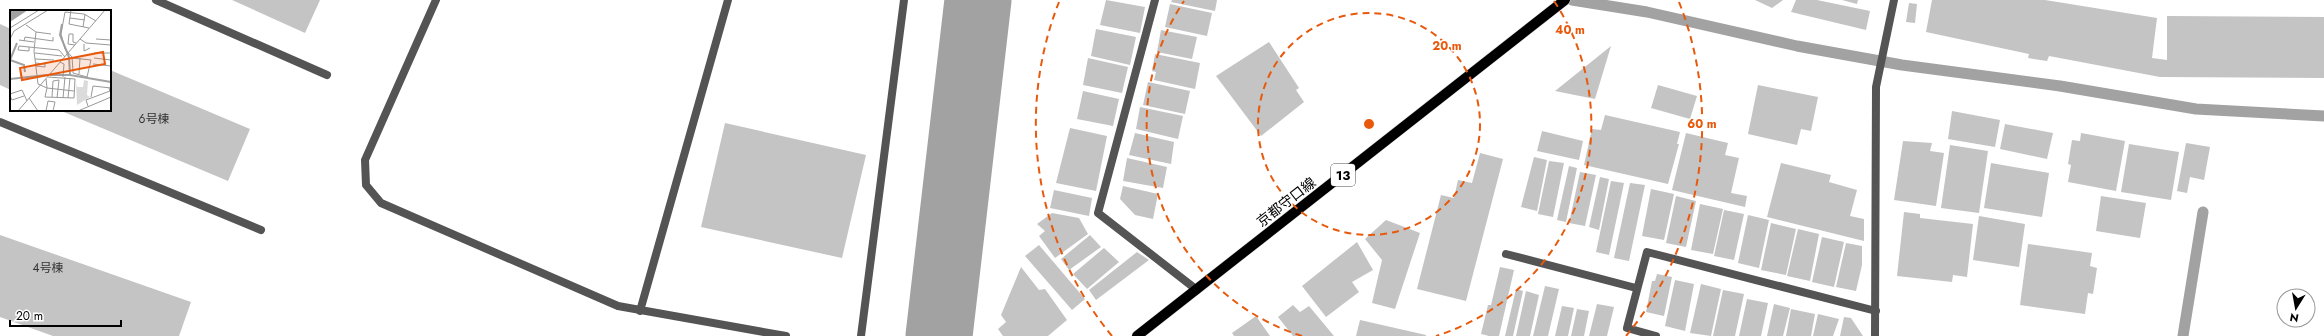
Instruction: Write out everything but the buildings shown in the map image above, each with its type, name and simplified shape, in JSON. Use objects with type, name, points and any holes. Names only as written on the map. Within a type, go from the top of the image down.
[{"type":"main road","name":"京都守口線","points":[[1137,336],[1565,0]]},
{"type":"street","points":[[156,0],[327,75]]},
{"type":"street","points":[[436,0],[365,160],[366,185],[381,203],[618,306],[786,336]]},
{"type":"street","points":[[640,311],[728,0]]},
{"type":"street","points":[[861,336],[904,0]]},
{"type":"street","points":[[1155,0],[1098,213],[1197,290]]},
{"type":"street","points":[[1876,336],[1876,87],[1894,0]]},
{"type":"street","points":[[0,122],[262,230]]},
{"type":"street","points":[[1656,336],[1628,328],[1636,288],[1647,252],[1876,311]]},
{"type":"street","points":[[1506,254],[1636,288]]},
{"type":"waterway","points":[[939,336],[978,0]]},
{"type":"waterway","points":[[1572,0],[1647,12],[1797,46],[1902,65],[2060,86],[2196,109],[2324,116]]},
{"type":"waterway","points":[[2183,336],[2203,212]]}]
